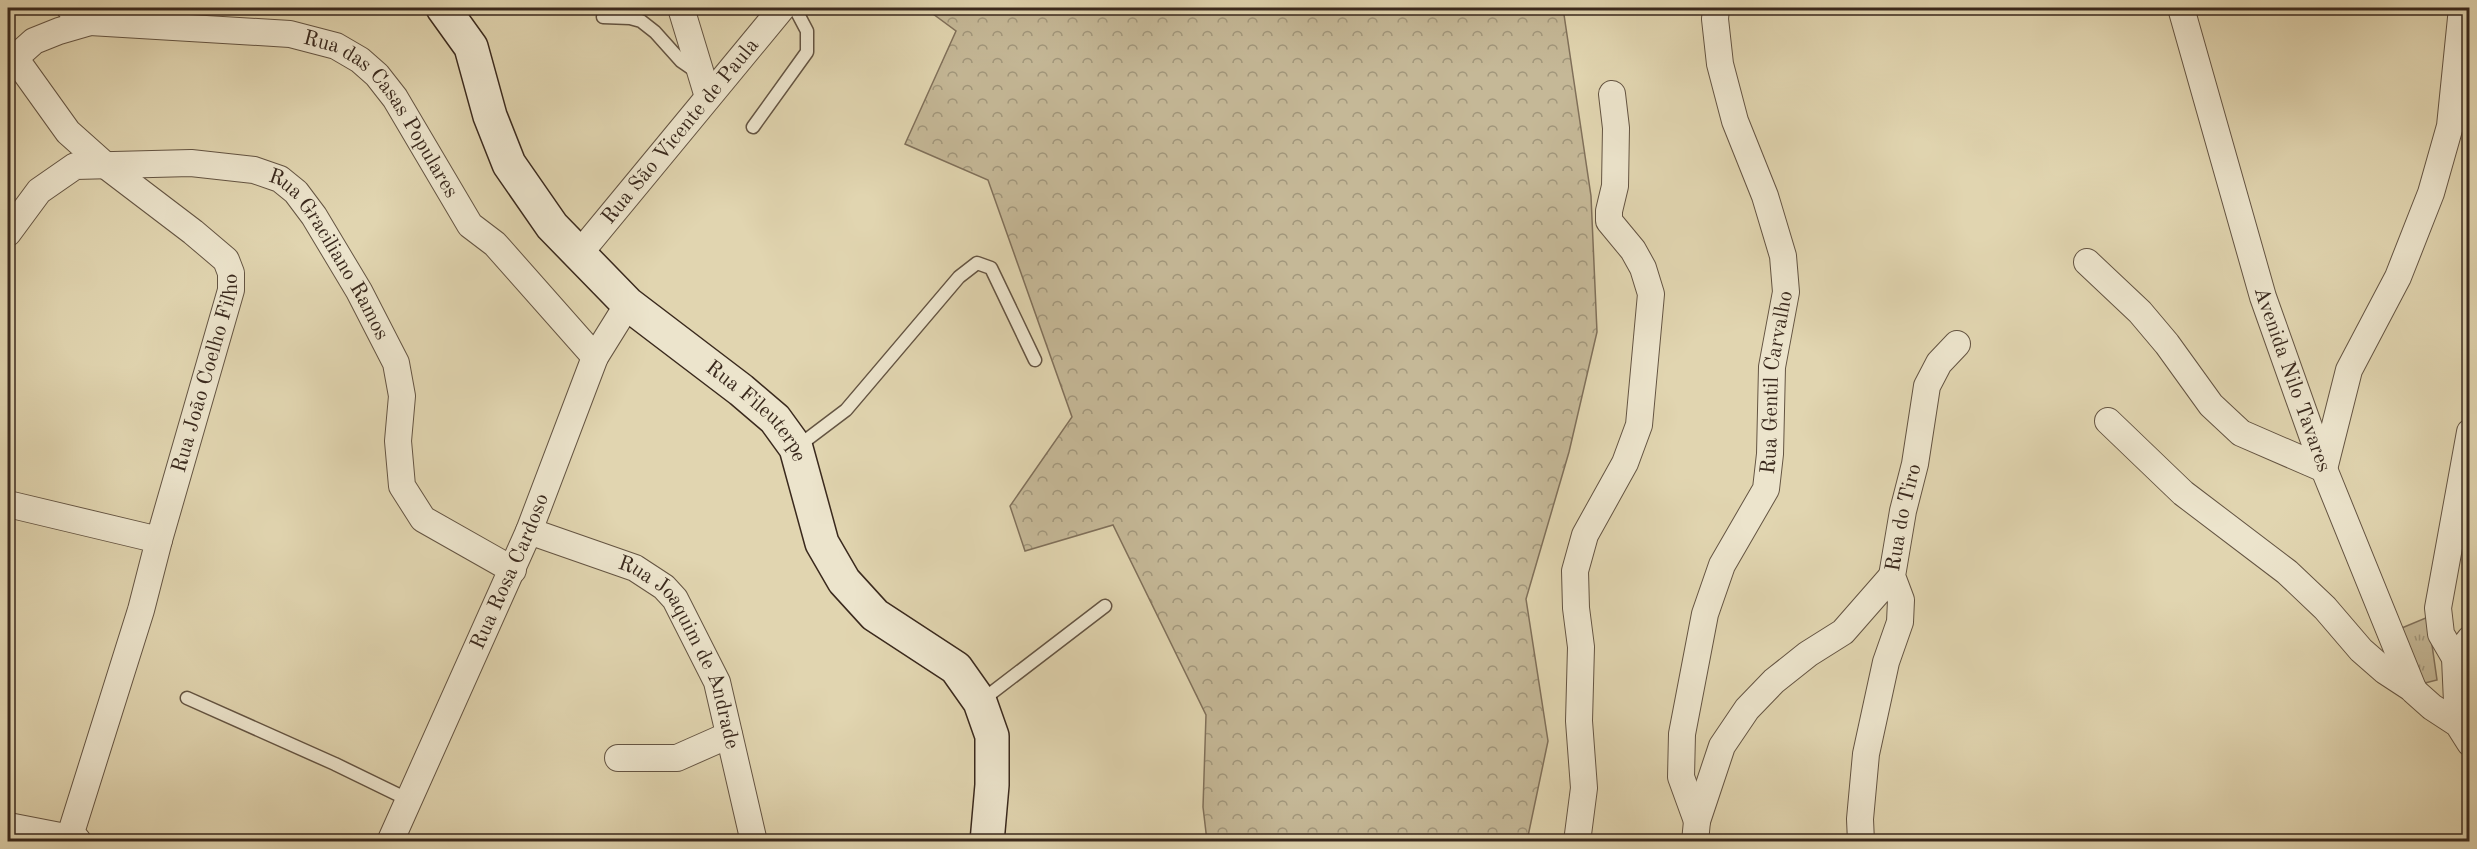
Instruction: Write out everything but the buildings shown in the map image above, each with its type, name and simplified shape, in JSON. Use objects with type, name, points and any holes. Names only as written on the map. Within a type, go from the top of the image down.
[{"type":"main road","name":"Rua Fileuterpe","points":[[443,8],[471,47],[490,116],[509,164],[552,226],[628,304],[741,390],[775,419],[796,448],[822,543],[844,580],[875,615],[956,668],[980,702],[992,736],[992,785],[987,842]]},
{"type":"street","points":[[681,8],[704,85]]},
{"type":"street","name":"Rua São Vicente de Paula","points":[[579,254],[704,85],[782,8]]},
{"type":"street","name":"Rua Gentil Carvalho","points":[[1696,831],[1681,777],[1682,734],[1705,614],[1722,565],[1766,489],[1770,454],[1772,367],[1786,292],[1783,256],[1765,196],[1735,121],[1720,64],[1716,8]]},
{"type":"street","points":[[2087,262],[2140,312],[2167,344],[2211,405],[2241,433],[2324,469],[2349,370],[2398,277],[2431,192],[2450,126],[2462,8]]},
{"type":"street","name":"Avenida Nilo Tavares","points":[[2179,11],[2263,297],[2324,469],[2414,691],[2464,733]]},
{"type":"street","name":"Rua João Coelho Filho","points":[[72,840],[141,610],[231,290],[231,273],[226,260],[105,165],[68,132],[11,60],[34,41],[80,15]]},
{"type":"street","name":"Rua das Casas Populares","points":[[80,15],[290,34],[336,46],[360,60],[395,98],[470,225],[495,244],[595,357]]},
{"type":"street","points":[[1577,842],[1584,788],[1579,721],[1581,647],[1576,608],[1575,571],[1585,535],[1624,463],[1639,425],[1651,294],[1642,267],[1633,250],[1609,221],[1615,186],[1616,128],[1612,94]]},
{"type":"street","name":"Rua Graciliano Ramos","points":[[8,234],[39,191],[53,179],[75,166],[191,163],[254,170],[280,179],[296,192],[314,216],[359,291],[396,363],[402,396],[398,441],[399,461],[402,486],[413,505],[423,519],[513,570]]},
{"type":"street","name":"Rua Rosa Cardoso","points":[[390,842],[513,570],[595,357],[628,304]]},
{"type":"street","name":"Rua do Tiro","points":[[1862,842],[1860,819],[1866,754],[1886,662],[1900,622],[1901,600],[1892,576],[1915,464],[1927,386],[1939,363],[1957,344]]},
{"type":"street","points":[[2108,422],[2183,493],[2287,572],[2325,608],[2361,650],[2385,671],[2414,691]]},
{"type":"street","points":[[2464,733],[2462,649],[2441,634],[2438,608],[2469,432]]},
{"type":"street","points":[[8,504],[159,540]]},
{"type":"street","name":"Rua Joaquim de Andrade","points":[[529,531],[635,568],[664,587],[675,598],[717,682],[754,842]]},
{"type":"street","points":[[1696,831],[1722,746],[1747,709],[1774,681],[1843,632],[1892,576]]},
{"type":"street","points":[[618,758],[677,758],[729,735]]},
{"type":"street","points":[[8,829],[72,840]]},
{"type":"lane","points":[[753,127],[807,52],[807,31],[797,12],[791,8]]},
{"type":"lane","points":[[603,17],[630,18],[641,21],[655,32],[704,85]]},
{"type":"lane","points":[[796,448],[846,410],[959,276],[977,263],[991,268],[1035,360]]},
{"type":"lane","points":[[980,702],[1105,606]]},
{"type":"lane","points":[[187,698],[335,764],[409,800]]},
{"type":"green space","points":[[925,8],[1563,8],[1591,196],[1597,332],[1569,452],[1526,599],[1548,741],[1527,841],[1207,841],[1203,807],[1206,715],[1113,525],[1025,551],[1010,506],[1072,417],[988,180],[905,144],[956,31]]},
{"type":"green space","points":[[2428,617],[2437,680],[2413,686],[2397,630]]}]
